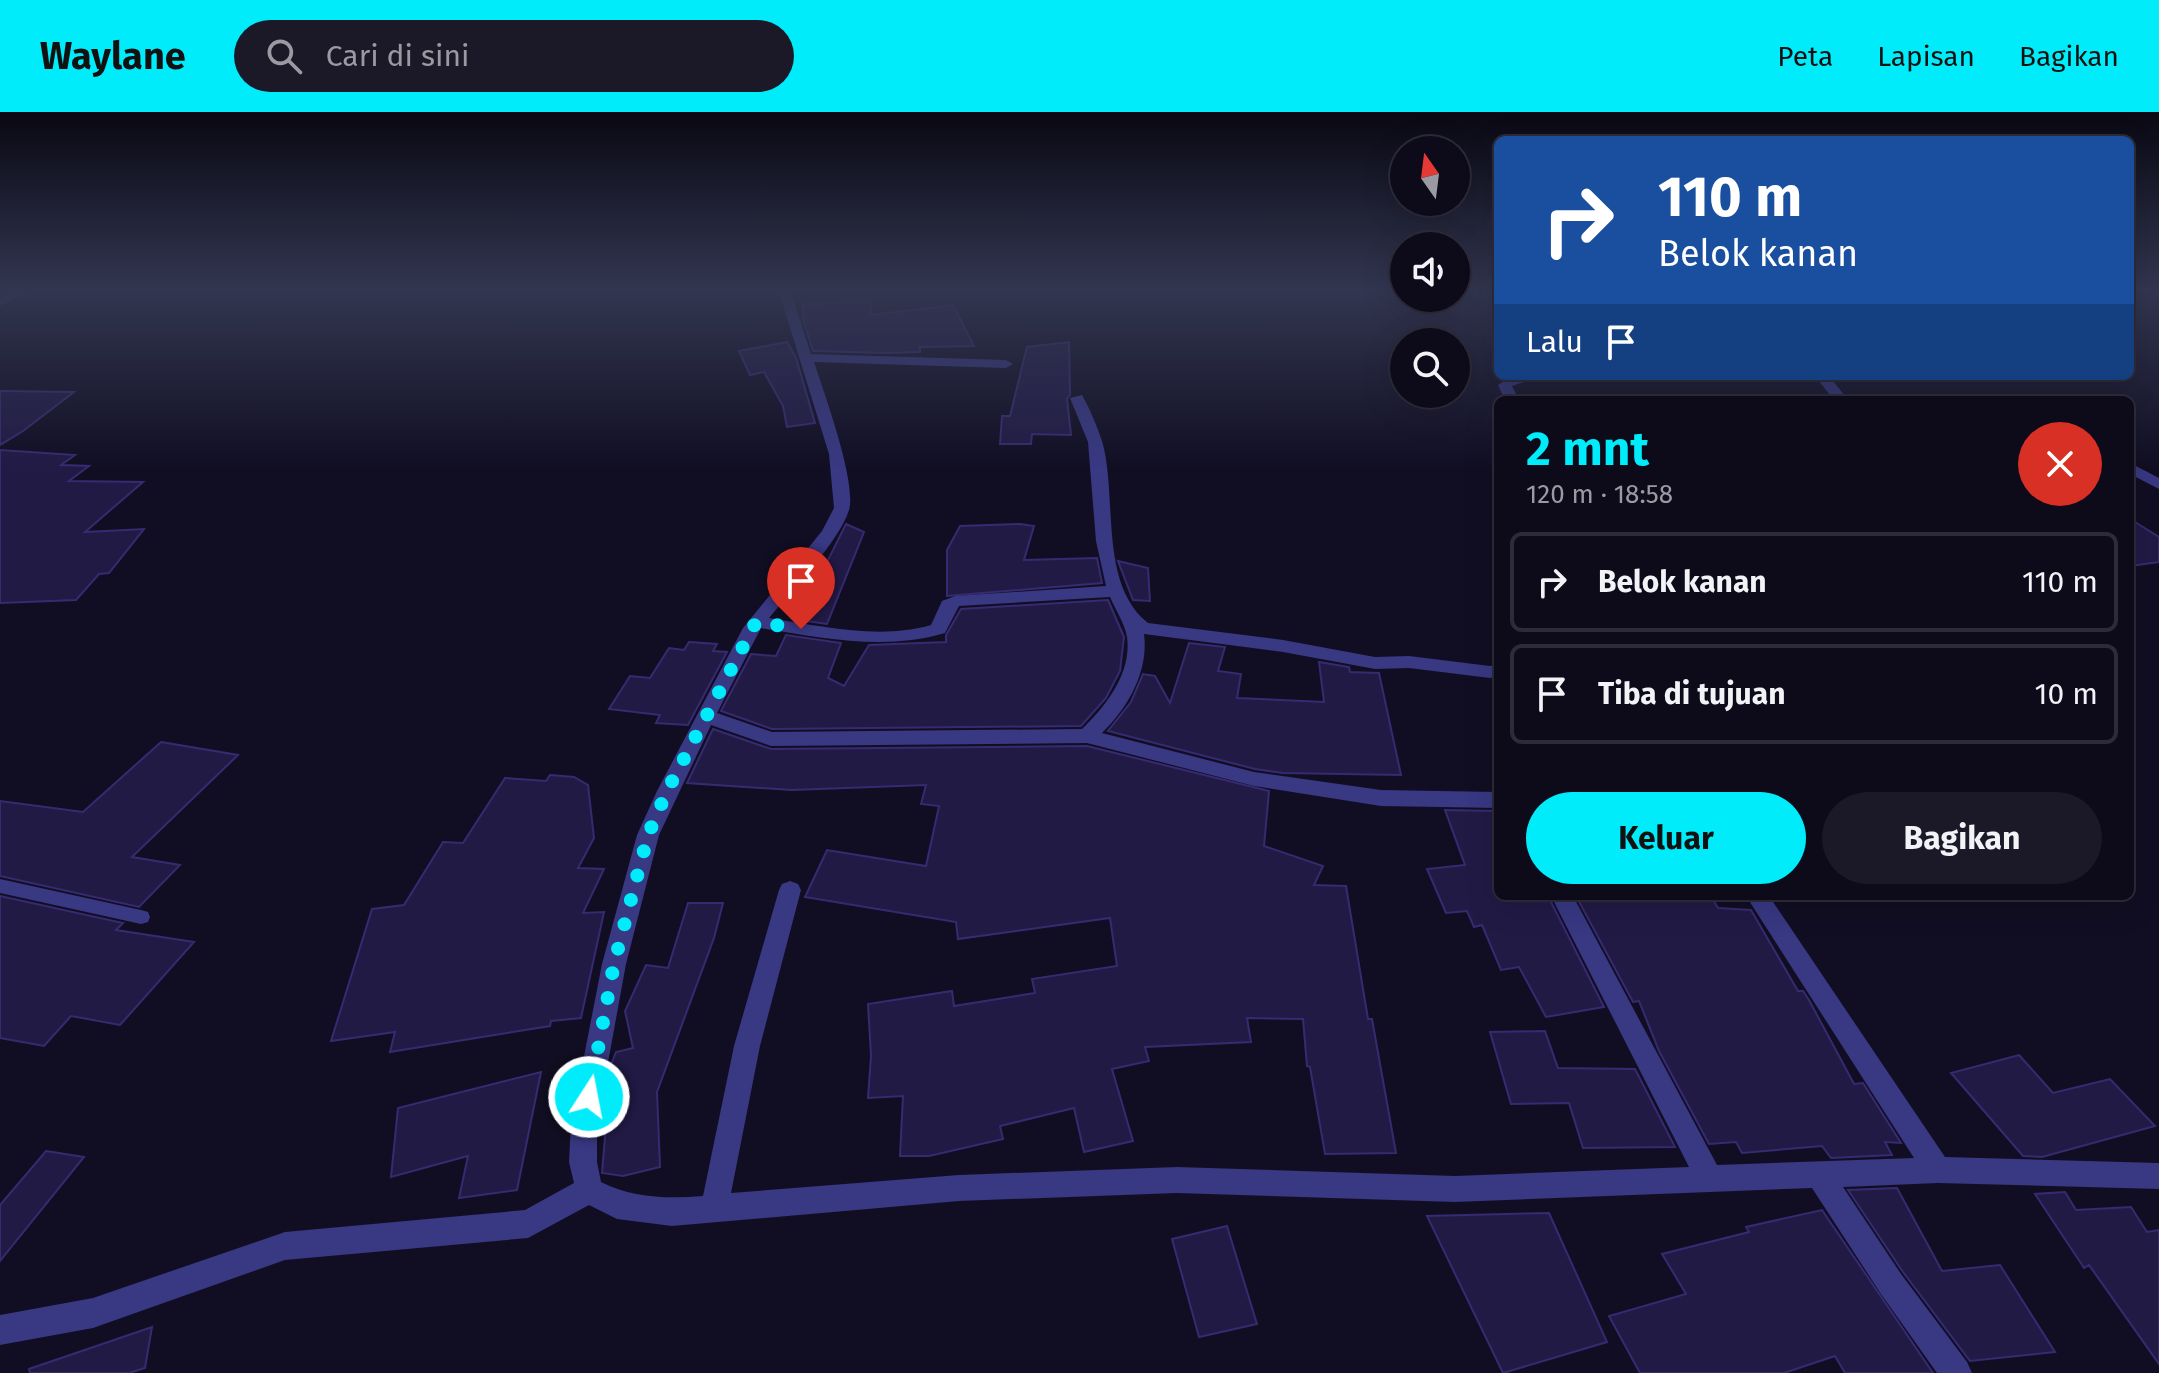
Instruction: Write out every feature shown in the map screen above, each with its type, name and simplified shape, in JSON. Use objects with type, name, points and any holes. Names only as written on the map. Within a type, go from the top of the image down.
[{"type":"street","points":[[804,351],[836,454],[842,508],[829,533],[756,622],[667,791],[648,835],[626,911],[584,1123],[583,1162],[589,1190],[617,1205],[672,1212],[959,1188],[1177,1180],[1455,1189],[1938,1170],[2159,1176]]},
{"type":"street","points":[[806,358],[1006,364]]},
{"type":"street","points":[[1510,396],[1505,385],[1512,380]]},
{"type":"street","points":[[1825,380],[1838,396]]},
{"type":"street","points":[[1077,398],[1095,442],[1102,525],[1116,591],[1129,617],[1143,628],[1283,646],[1351,660],[1444,664],[1494,671]]},
{"type":"street","points":[[2134,470],[2159,484]]},
{"type":"street","points":[[756,622],[838,633],[915,635],[939,629],[948,605],[955,601],[1116,591]]},
{"type":"street","points":[[1087,736],[1113,711],[1127,684],[1135,657],[1136,636],[1128,623],[1129,617]]},
{"type":"street","points":[[707,717],[771,739],[1087,736],[1254,779],[1381,798],[1494,800]]},
{"type":"street","points":[[714,1208],[747,1046],[790,890]]},
{"type":"street","points":[[1564,900],[1709,1178]]},
{"type":"street","points":[[1760,900],[1938,1170]]},
{"type":"street","points":[[1818,1173],[1891,1284],[1956,1373]]},
{"type":"street","points":[[0,1330],[93,1313],[285,1246],[528,1224],[589,1190]]},
{"type":"lane","points":[[0,886],[141,917]]},
{"type":"building","points":[[739,351],[792,351],[815,423],[787,427],[783,406],[764,372],[750,375]]},
{"type":"building","points":[[813,351],[920,351],[920,352],[887,353]]},
{"type":"building","points":[[1026,351],[1069,351],[1070,395],[1067,399],[1071,435],[1032,434],[1031,444],[1000,444],[1002,416],[1010,416]]},
{"type":"building","points":[[0,391],[74,392],[0,445]]},
{"type":"building","points":[[0,450],[75,455],[61,465],[89,466],[69,481],[143,482],[85,532],[144,529],[109,573],[99,574],[76,600],[0,603]]},
{"type":"building","points":[[2134,521],[2159,537],[2159,562],[2134,565]]},
{"type":"building","points":[[846,524],[864,532],[827,624],[798,620]]},
{"type":"building","points":[[960,526],[1034,526],[1024,560],[1097,558],[1102,583],[947,596],[947,550]]},
{"type":"building","points":[[1118,561],[1148,568],[1150,601],[1133,600]]},
{"type":"building","points":[[1108,600],[1124,637],[1120,671],[1106,698],[1081,726],[772,729],[721,711],[751,654],[776,656],[786,635],[841,643],[828,678],[844,686],[869,645],[946,642],[946,635],[961,609]]},
{"type":"building","points":[[689,642],[717,644],[713,651],[727,652],[688,725],[656,723],[660,715],[609,709],[630,676],[650,678],[669,648],[684,650]]},
{"type":"building","points":[[1189,643],[1225,647],[1218,671],[1241,674],[1237,698],[1324,702],[1319,662],[1349,667],[1350,672],[1379,673],[1401,775],[1283,773],[1255,769],[1108,731],[1131,702],[1143,674],[1155,676],[1170,703]]},
{"type":"building","points":[[713,729],[771,749],[1087,746],[1269,791],[1264,846],[1323,866],[1314,885],[1346,886],[1368,1019],[1372,1019],[1396,1153],[1325,1154],[1310,1067],[1307,1066],[1303,1019],[1247,1018],[1251,1042],[1145,1047],[1149,1061],[1112,1069],[1133,1141],[1084,1152],[1074,1108],[1000,1126],[1003,1139],[929,1156],[900,1156],[903,1096],[868,1098],[871,1056],[868,1004],[952,991],[954,1006],[1035,993],[1032,979],[1117,966],[1110,918],[958,939],[956,922],[805,897],[827,850],[926,866],[939,806],[921,804],[926,785],[792,790],[687,783]]},
{"type":"building","points":[[161,742],[238,755],[132,857],[180,865],[139,907],[0,876],[0,801],[83,812]]},
{"type":"building","points":[[550,775],[574,777],[588,785],[594,838],[578,868],[604,869],[583,913],[604,912],[581,1018],[551,1021],[550,1026],[390,1052],[395,1032],[331,1041],[372,909],[404,905],[443,842],[463,843],[505,778],[546,781]]},
{"type":"building","points":[[1445,810],[1494,811],[1494,900],[1550,900],[1604,1007],[1546,1017],[1519,967],[1501,970],[1482,925],[1474,927],[1467,911],[1446,913],[1427,869],[1465,865]]},
{"type":"building","points":[[0,896],[123,923],[116,930],[194,942],[120,1025],[71,1016],[44,1046],[0,1038]]},
{"type":"building","points":[[1578,900],[1713,900],[1718,908],[1751,910],[1798,991],[1803,991],[1809,1000],[1854,1084],[1863,1083],[1901,1143],[1885,1142],[1892,1155],[1831,1158],[1822,1146],[1742,1153],[1736,1142],[1709,1144],[1659,1051],[1639,1001],[1633,1002]]},
{"type":"building","points":[[688,903],[723,903],[714,938],[657,1092],[660,1167],[623,1176],[602,1173],[611,1065],[616,1052],[633,1048],[625,1011],[646,965],[668,968]]},
{"type":"building","points":[[1545,1031],[1558,1068],[1635,1069],[1675,1147],[1583,1148],[1569,1103],[1511,1104],[1490,1032]]},
{"type":"building","points":[[2019,1055],[2053,1093],[2110,1079],[2155,1126],[2042,1157],[2023,1156],[1951,1073]]},
{"type":"building","points":[[541,1072],[517,1190],[459,1198],[468,1156],[391,1177],[398,1108]]},
{"type":"building","points":[[46,1151],[84,1157],[0,1261],[0,1205]]},
{"type":"building","points":[[1897,1188],[1942,1271],[2000,1265],[2055,1352],[1970,1361],[1903,1272],[1848,1190]]},
{"type":"building","points":[[2065,1192],[2076,1210],[2131,1207],[2147,1232],[2159,1230],[2159,1364],[2089,1265],[2084,1268],[2035,1194]]},
{"type":"building","points":[[1822,1210],[1933,1373],[1845,1373],[1835,1356],[1784,1373],[1640,1373],[1609,1316],[1686,1294],[1662,1254],[1749,1232],[1746,1227]]},
{"type":"building","points":[[1549,1213],[1607,1342],[1503,1373],[1427,1216]]},
{"type":"building","points":[[1227,1226],[1257,1324],[1199,1337],[1172,1239]]},
{"type":"building","points":[[152,1327],[145,1368],[129,1373],[30,1373],[29,1369]]},
{"type":"route","points":[[589,1097],[626,911],[648,835],[667,791],[756,622],[801,629]]}]
